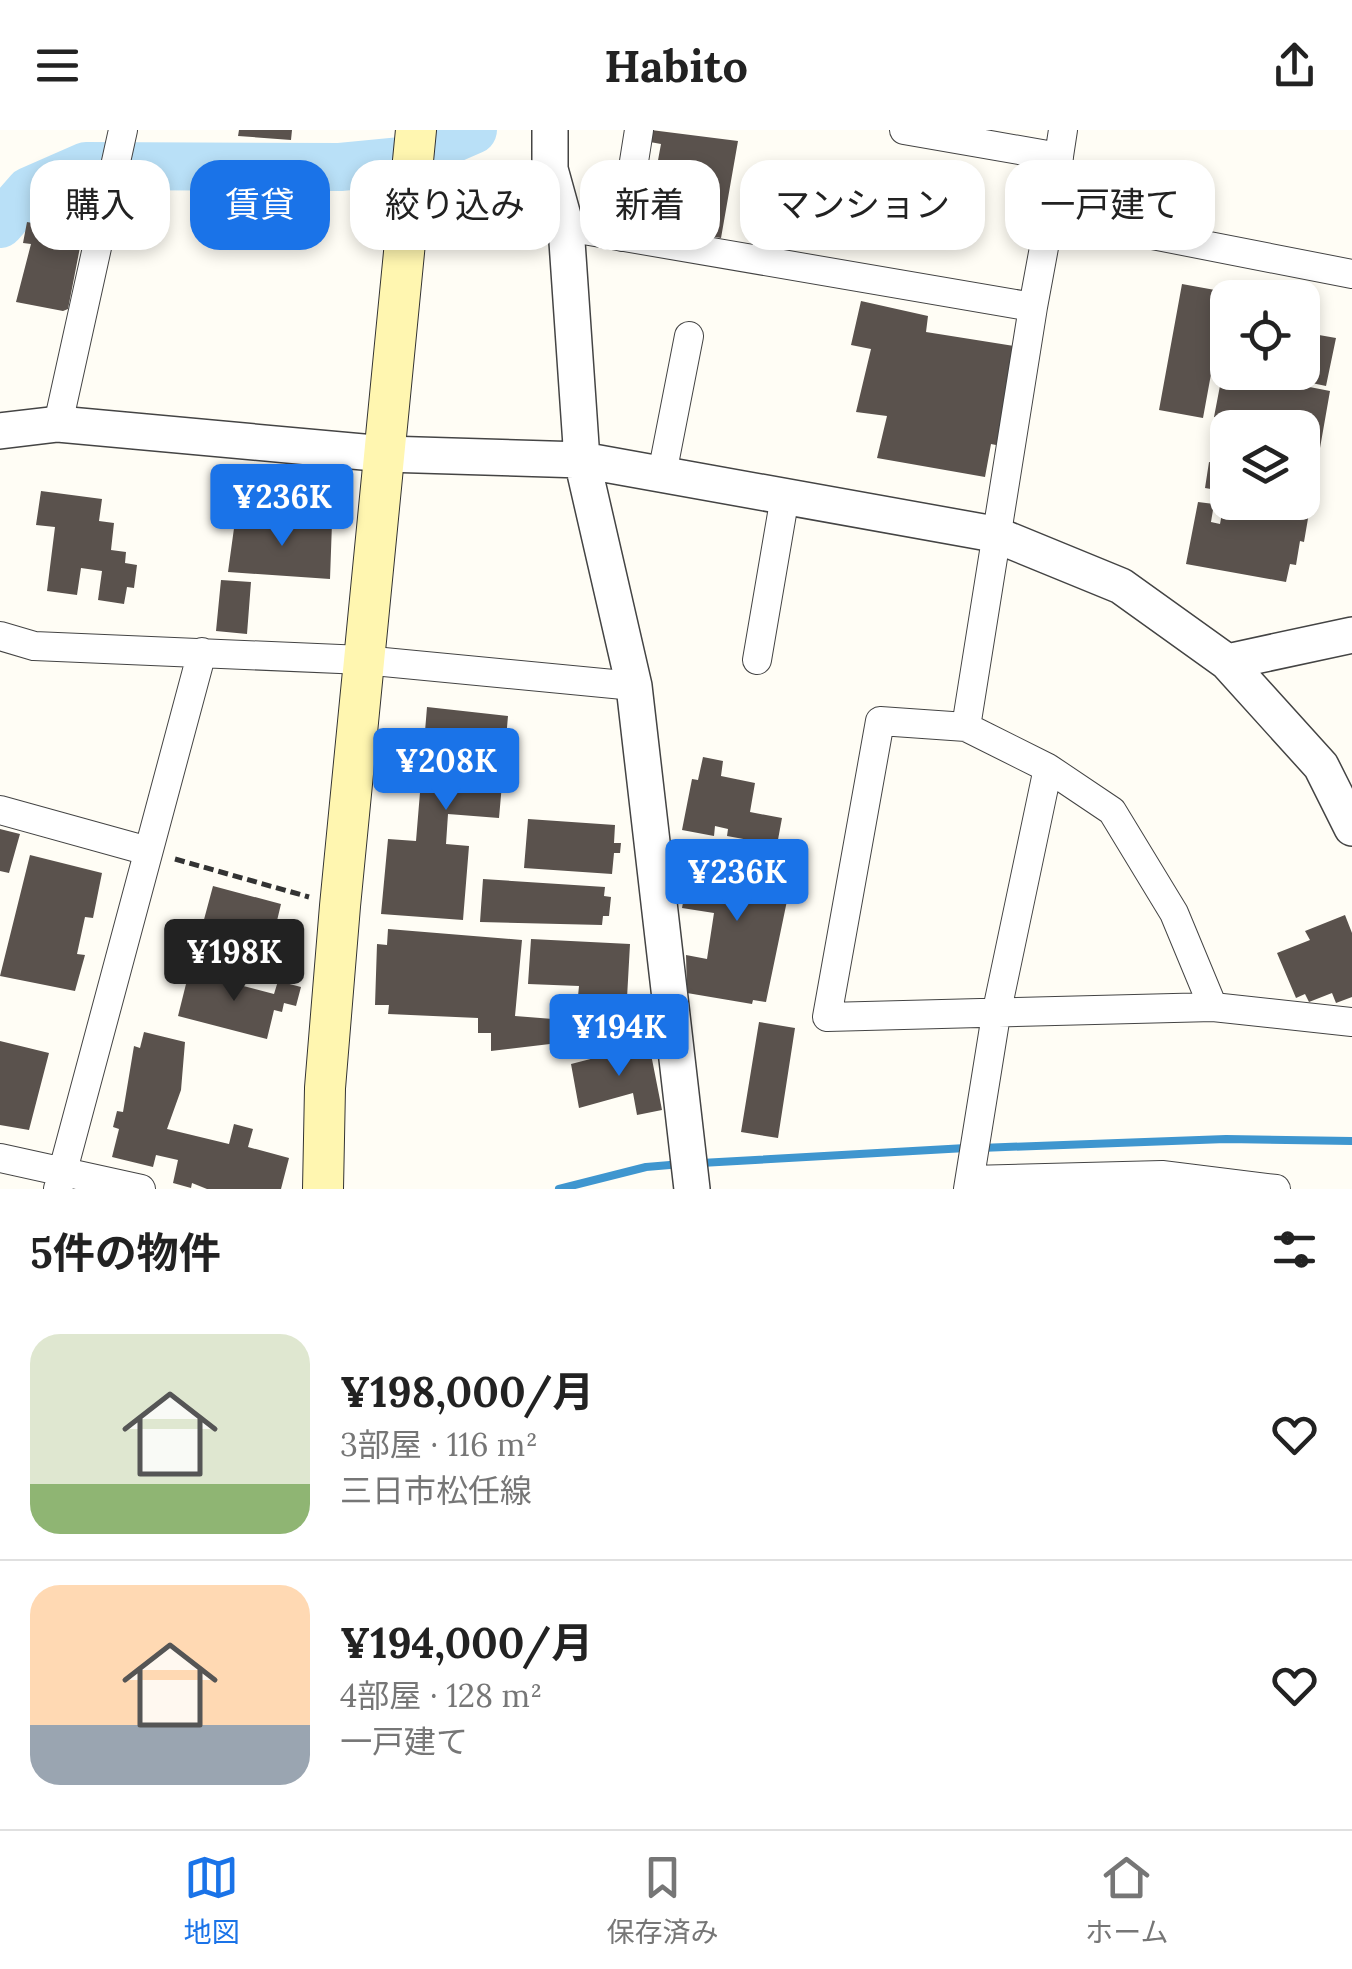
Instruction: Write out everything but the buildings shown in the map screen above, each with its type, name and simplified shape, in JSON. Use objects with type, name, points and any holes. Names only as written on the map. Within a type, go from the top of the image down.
[{"type":"main road","points":[[324,1189],[325,1088],[340,906],[414,148]]},
{"type":"street","points":[[550,130],[550,169],[566,228],[582,460],[634,686],[692,1173]]},
{"type":"street","points":[[635,160],[640,130]]},
{"type":"street","points":[[904,130],[1061,144]]},
{"type":"street","points":[[58,424],[117,154]]},
{"type":"street","points":[[566,228],[580,230]]},
{"type":"street","points":[[1215,247],[1352,274]]},
{"type":"street","points":[[698,250],[1033,307]]},
{"type":"street","points":[[966,728],[994,534],[1044,250]]},
{"type":"street","points":[[662,474],[689,336]]},
{"type":"street","points":[[0,431],[58,424],[385,454],[582,460],[994,534],[1121,586],[1227,662],[1321,766],[1352,828]]},
{"type":"street","points":[[758,660],[786,496]]},
{"type":"street","points":[[1227,662],[1352,635]]},
{"type":"street","points":[[0,636],[34,646],[363,660],[634,686]]},
{"type":"street","points":[[60,1181],[202,652]]},
{"type":"street","points":[[1213,1006],[1174,913],[1112,811],[1048,768],[966,728],[880,721],[827,1017],[1213,1006],[1352,1022]]},
{"type":"street","points":[[1048,768],[996,1015],[972,1166],[1276,1189]]},
{"type":"street","points":[[0,810],[148,851]]},
{"type":"street","points":[[0,1158],[60,1181],[141,1189]]},
{"type":"path","points":[[148,851],[340,906]]},
{"type":"waterway","points":[[0,224],[29,191],[86,166],[340,167],[402,161],[473,130]]},
{"type":"waterway","points":[[980,1148],[1226,1139],[1352,1141]]},
{"type":"waterway","points":[[701,1163],[966,1148]]},
{"type":"waterway","points":[[559,1189],[646,1167],[682,1164]]}]
